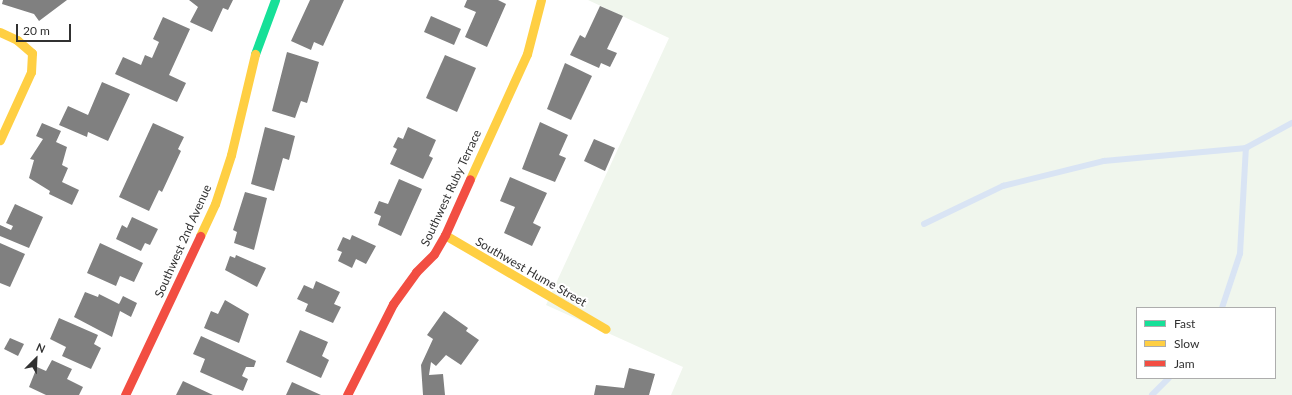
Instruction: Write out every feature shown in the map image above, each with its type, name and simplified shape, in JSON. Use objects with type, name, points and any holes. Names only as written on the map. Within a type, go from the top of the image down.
[{"type":"street","name":"Southwest 2nd Avenue","points":[[126,395],[215,204],[231,155],[254,56],[275,0]]},
{"type":"street","name":"Southwest Ruby Terrace","points":[[347,395],[393,304],[416,272],[434,254],[445,234],[527,54],[541,0]]},
{"type":"street","points":[[0,32],[17,40],[32,53],[31,72],[0,140]]},
{"type":"street","name":"Southwest Hume Street","points":[[445,234],[606,329]]},
{"type":"shaded area","points":[[588,0],[1292,0],[1292,395],[671,395],[683,367],[546,305],[669,38]]},
{"type":"building","points":[[3,0],[67,0],[39,21],[34,14],[2,4]]},
{"type":"building","points":[[189,0],[233,0],[228,10],[223,8],[212,32],[190,22],[198,7]]},
{"type":"building","points":[[310,0],[344,0],[323,46],[314,42],[311,50],[291,41]]},
{"type":"building","points":[[467,0],[498,0],[506,4],[487,47],[465,37],[476,12],[464,7]]},
{"type":"building","points":[[600,6],[623,16],[607,49],[617,53],[610,67],[601,63],[599,68],[570,55],[580,35],[585,38]]},
{"type":"building","points":[[431,16],[461,29],[454,45],[424,32]]},
{"type":"building","points":[[163,17],[190,29],[169,75],[186,83],[177,102],[115,74],[123,57],[141,65],[145,55],[152,58],[159,42],[153,39]]},
{"type":"building","points":[[287,52],[319,62],[307,103],[301,101],[295,118],[272,111]]},
{"type":"building","points":[[445,55],[476,68],[457,112],[426,98]]},
{"type":"building","points":[[565,63],[592,76],[571,120],[547,109]]},
{"type":"building","points":[[102,82],[130,94],[108,141],[88,132],[87,137],[59,125],[68,106],[88,115]]},
{"type":"building","points":[[540,122],[568,135],[559,155],[566,158],[555,182],[522,169]]},
{"type":"building","points":[[42,123],[61,131],[56,142],[67,147],[62,165],[68,168],[62,182],[79,190],[72,205],[49,194],[50,191],[29,178],[34,160],[30,159],[43,139],[36,136]]},
{"type":"building","points":[[153,123],[184,137],[178,149],[181,151],[162,192],[159,190],[149,211],[119,197]]},
{"type":"building","points":[[265,127],[295,136],[289,160],[283,158],[274,191],[251,184]]},
{"type":"building","points":[[408,127],[436,140],[429,156],[433,158],[423,179],[390,164],[397,149],[393,147],[398,137],[403,139]]},
{"type":"building","points":[[594,139],[615,148],[605,171],[584,161]]},
{"type":"building","points":[[510,177],[547,193],[533,223],[541,227],[532,246],[504,233],[515,207],[500,201]]},
{"type":"building","points":[[399,179],[422,189],[401,236],[378,225],[381,216],[374,213],[379,201],[388,204]]},
{"type":"building","points":[[245,192],[267,198],[254,250],[234,243],[237,232],[233,230]]},
{"type":"building","points":[[15,204],[43,217],[29,248],[0,236],[0,225],[11,230],[13,226],[6,223]]},
{"type":"building","points":[[132,217],[158,229],[150,245],[145,243],[141,251],[116,239],[122,225],[127,228]]},
{"type":"building","points":[[352,235],[376,246],[366,264],[356,259],[352,268],[338,261],[342,252],[337,250],[343,237],[350,240]]},
{"type":"building","points":[[0,243],[25,254],[10,287],[0,283]]},
{"type":"building","points":[[100,243],[143,263],[134,282],[120,276],[116,286],[87,273]]},
{"type":"building","points":[[236,255],[266,268],[257,287],[225,270],[230,256],[235,258]]},
{"type":"building","points":[[316,281],[340,292],[334,304],[341,307],[333,323],[305,311],[308,304],[297,299],[304,285],[313,289]]},
{"type":"building","points":[[85,292],[98,297],[99,294],[119,304],[123,296],[137,303],[131,317],[120,311],[112,337],[74,317]]},
{"type":"building","points":[[225,300],[249,314],[239,343],[204,328],[211,311],[218,314]]},
{"type":"building","points":[[444,311],[468,328],[466,331],[479,340],[461,365],[446,355],[436,366],[431,362],[429,375],[443,374],[445,395],[423,395],[421,365],[433,339],[427,335]]},
{"type":"building","points":[[59,318],[98,335],[94,344],[101,348],[91,369],[62,356],[66,347],[50,339]]},
{"type":"building","points":[[300,330],[328,342],[322,356],[329,360],[321,378],[286,362]]},
{"type":"building","points":[[201,336],[256,361],[254,367],[246,367],[242,376],[248,379],[243,391],[200,372],[205,359],[193,354]]},
{"type":"building","points":[[10,338],[24,344],[18,356],[4,349]]},
{"type":"building","points":[[52,360],[72,369],[67,379],[83,387],[79,395],[46,395],[29,387],[37,367],[46,371]]},
{"type":"building","points":[[629,368],[655,374],[649,395],[594,395],[596,385],[624,388]]},
{"type":"building","points":[[183,381],[213,395],[176,395]]},
{"type":"building","points":[[292,382],[321,395],[286,395]]},
{"type":"waterway","points":[[1222,307],[1240,254],[1246,148],[1292,123]]},
{"type":"waterway","points":[[924,224],[1003,186],[1104,161],[1246,148]]},
{"type":"waterway","points":[[1152,395],[1168,379]]},
{"type":"traffic: fast","points":[[255,54],[275,0]]},
{"type":"traffic: slow","points":[[470,179],[527,54],[541,0]]},
{"type":"traffic: slow","points":[[0,32],[17,40],[32,53],[31,72],[0,140]]},
{"type":"traffic: slow","points":[[200,236],[215,204],[231,155],[255,54]]},
{"type":"traffic: slow","points":[[445,235],[606,329]]},
{"type":"traffic: jam","points":[[347,395],[393,304],[416,272],[434,254],[445,235],[470,179]]},
{"type":"traffic: jam","points":[[125,395],[200,236]]}]
